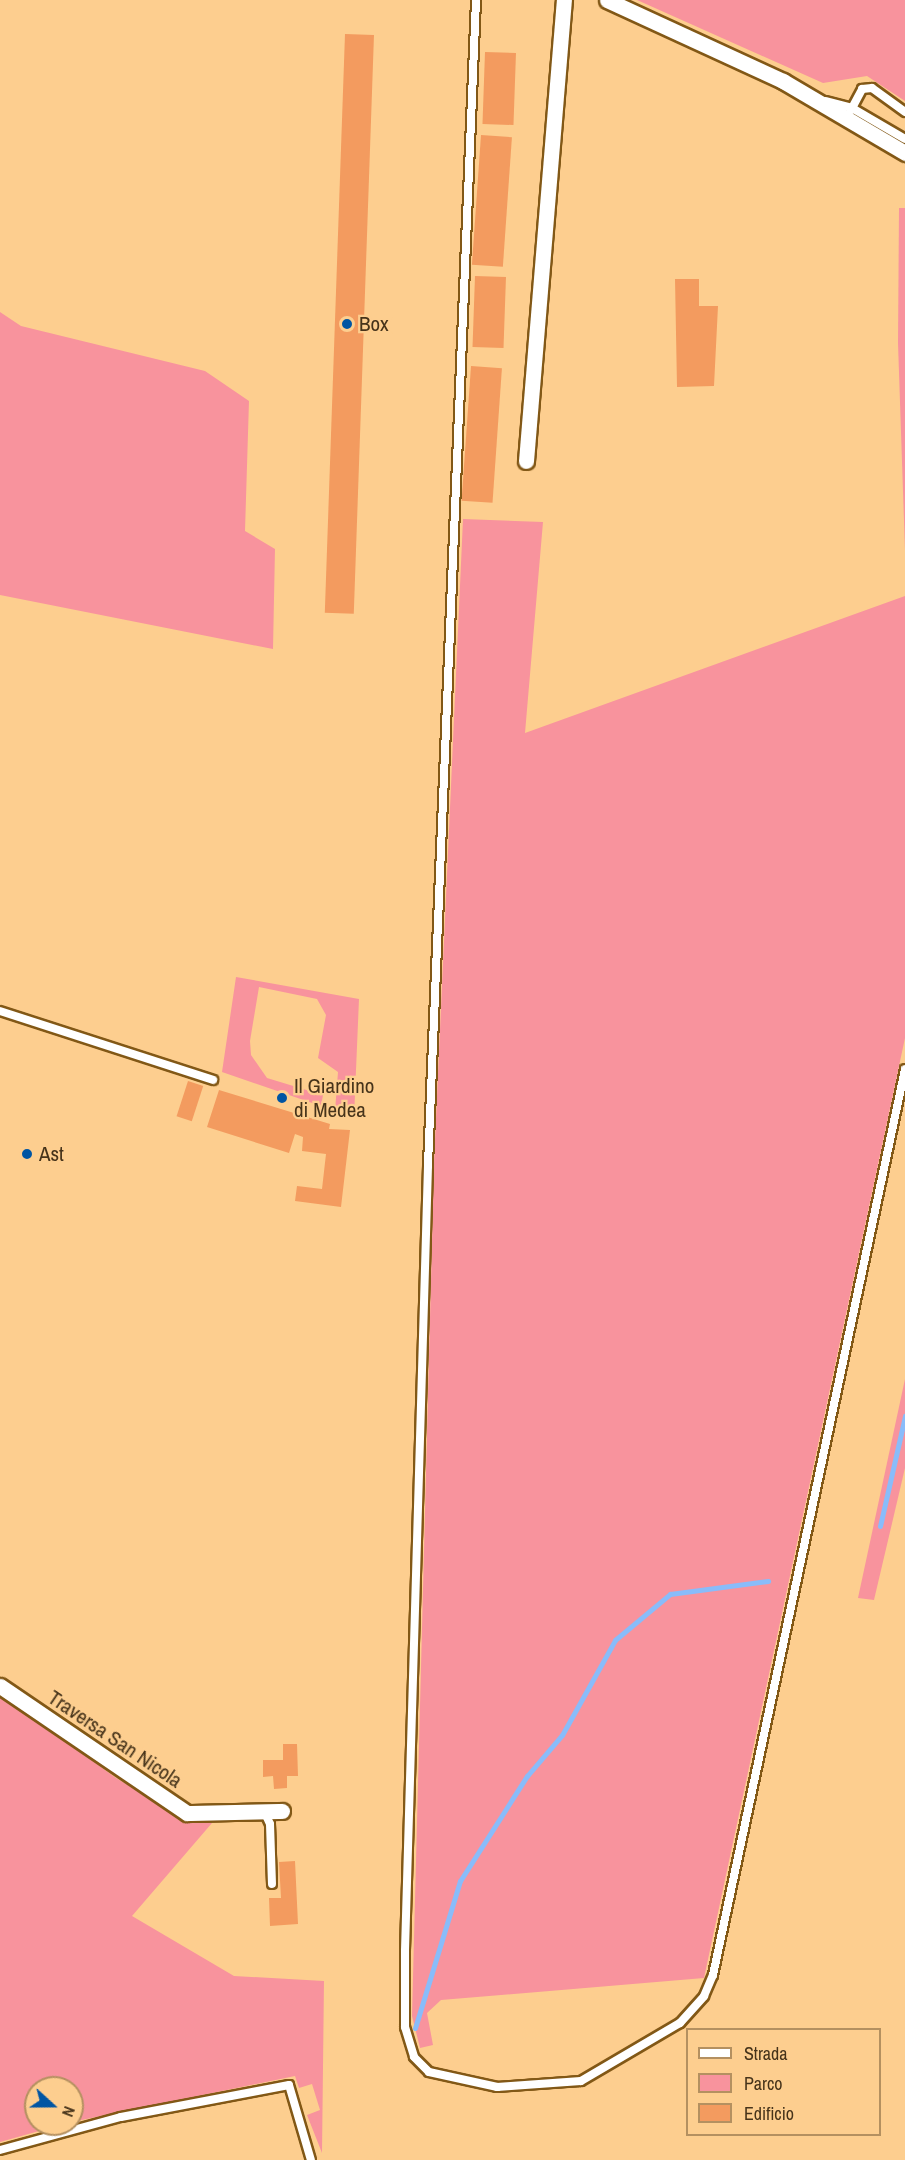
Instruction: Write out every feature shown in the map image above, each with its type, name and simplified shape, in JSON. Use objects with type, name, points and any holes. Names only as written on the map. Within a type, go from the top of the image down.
[{"type":"street","points":[[526,461],[564,0]]},
{"type":"street","points":[[607,0],[811,98],[849,113],[905,153]]},
{"type":"street","points":[[811,98],[862,140],[905,162]]},
{"type":"street","name":"Traversa San Nicola","points":[[0,1686],[187,1813],[282,1811]]},
{"type":"lane","points":[[476,0],[428,1166],[405,1951],[405,2028],[414,2057],[429,2072],[497,2087],[581,2081],[680,2023],[704,1996],[713,1975],[905,1069]]},
{"type":"lane","points":[[905,112],[872,88],[862,89],[849,113],[905,139]]},
{"type":"lane","points":[[0,1011],[213,1080]]},
{"type":"lane","points":[[264,1811],[270,1824],[272,1884]]},
{"type":"lane","points":[[0,2150],[131,2115],[289,2085],[311,2160]]},
{"type":"green space","points":[[637,0],[905,0],[905,101],[867,76],[823,83]]},
{"type":"green space","points":[[899,208],[905,208],[905,550],[898,343]]},
{"type":"green space","points":[[0,312],[21,326],[205,371],[249,401],[245,531],[275,549],[273,649],[0,595]]},
{"type":"green space","points":[[463,519],[543,522],[525,733],[905,596],[905,1038],[704,1978],[441,2000],[427,2013],[433,2045],[420,2048],[412,2016],[434,1163]]},
{"type":"green space","points":[[236,977],[359,999],[354,1118],[335,1111],[338,1072],[318,1058],[326,1015],[317,999],[259,987],[250,1041],[251,1055],[267,1078],[323,1095],[321,1106],[222,1072]]},
{"type":"green space","points":[[905,1379],[905,1468],[874,1600],[858,1598]]},
{"type":"green space","points":[[0,1694],[116,1778],[178,1815],[212,1823],[132,1916],[234,1976],[324,1981],[322,2153],[307,2115],[320,2110],[312,2084],[299,2088],[295,2076],[84,2120],[84,2076],[24,2076],[24,2135],[0,2142]]},
{"type":"building","name":"Box","points":[[345,34],[374,35],[354,614],[325,613]]},
{"type":"building","points":[[485,52],[516,53],[513,125],[482,124]]},
{"type":"building","points":[[481,135],[512,137],[503,267],[472,265]]},
{"type":"building","points":[[475,276],[506,277],[504,348],[473,347]]},
{"type":"building","points":[[675,279],[699,279],[699,306],[718,306],[714,386],[677,387]]},
{"type":"building","points":[[471,366],[502,368],[493,503],[462,501]]},
{"type":"building","points":[[188,1081],[203,1086],[192,1121],[177,1116]]},
{"type":"building","points":[[219,1090],[330,1124],[329,1129],[350,1130],[341,1207],[295,1201],[297,1186],[322,1189],[326,1154],[302,1151],[303,1137],[295,1134],[289,1153],[207,1127]]},
{"type":"building","points":[[283,1744],[297,1744],[298,1776],[287,1776],[287,1788],[274,1789],[273,1776],[263,1777],[263,1760],[283,1760]]},
{"type":"building","points":[[295,1861],[298,1924],[270,1926],[269,1898],[281,1898],[279,1862]]},
{"type":"waterway","points":[[880,1526],[905,1416]]},
{"type":"waterway","points":[[415,2028],[460,1881],[527,1776],[562,1735],[615,1640],[670,1594],[768,1581]]},
{"type":"place","name":"Box","points":[[347,324]]},
{"type":"place","name":"Il Giardino di Medea","points":[[282,1098]]},
{"type":"place","name":"Ast","points":[[27,1154]]}]
